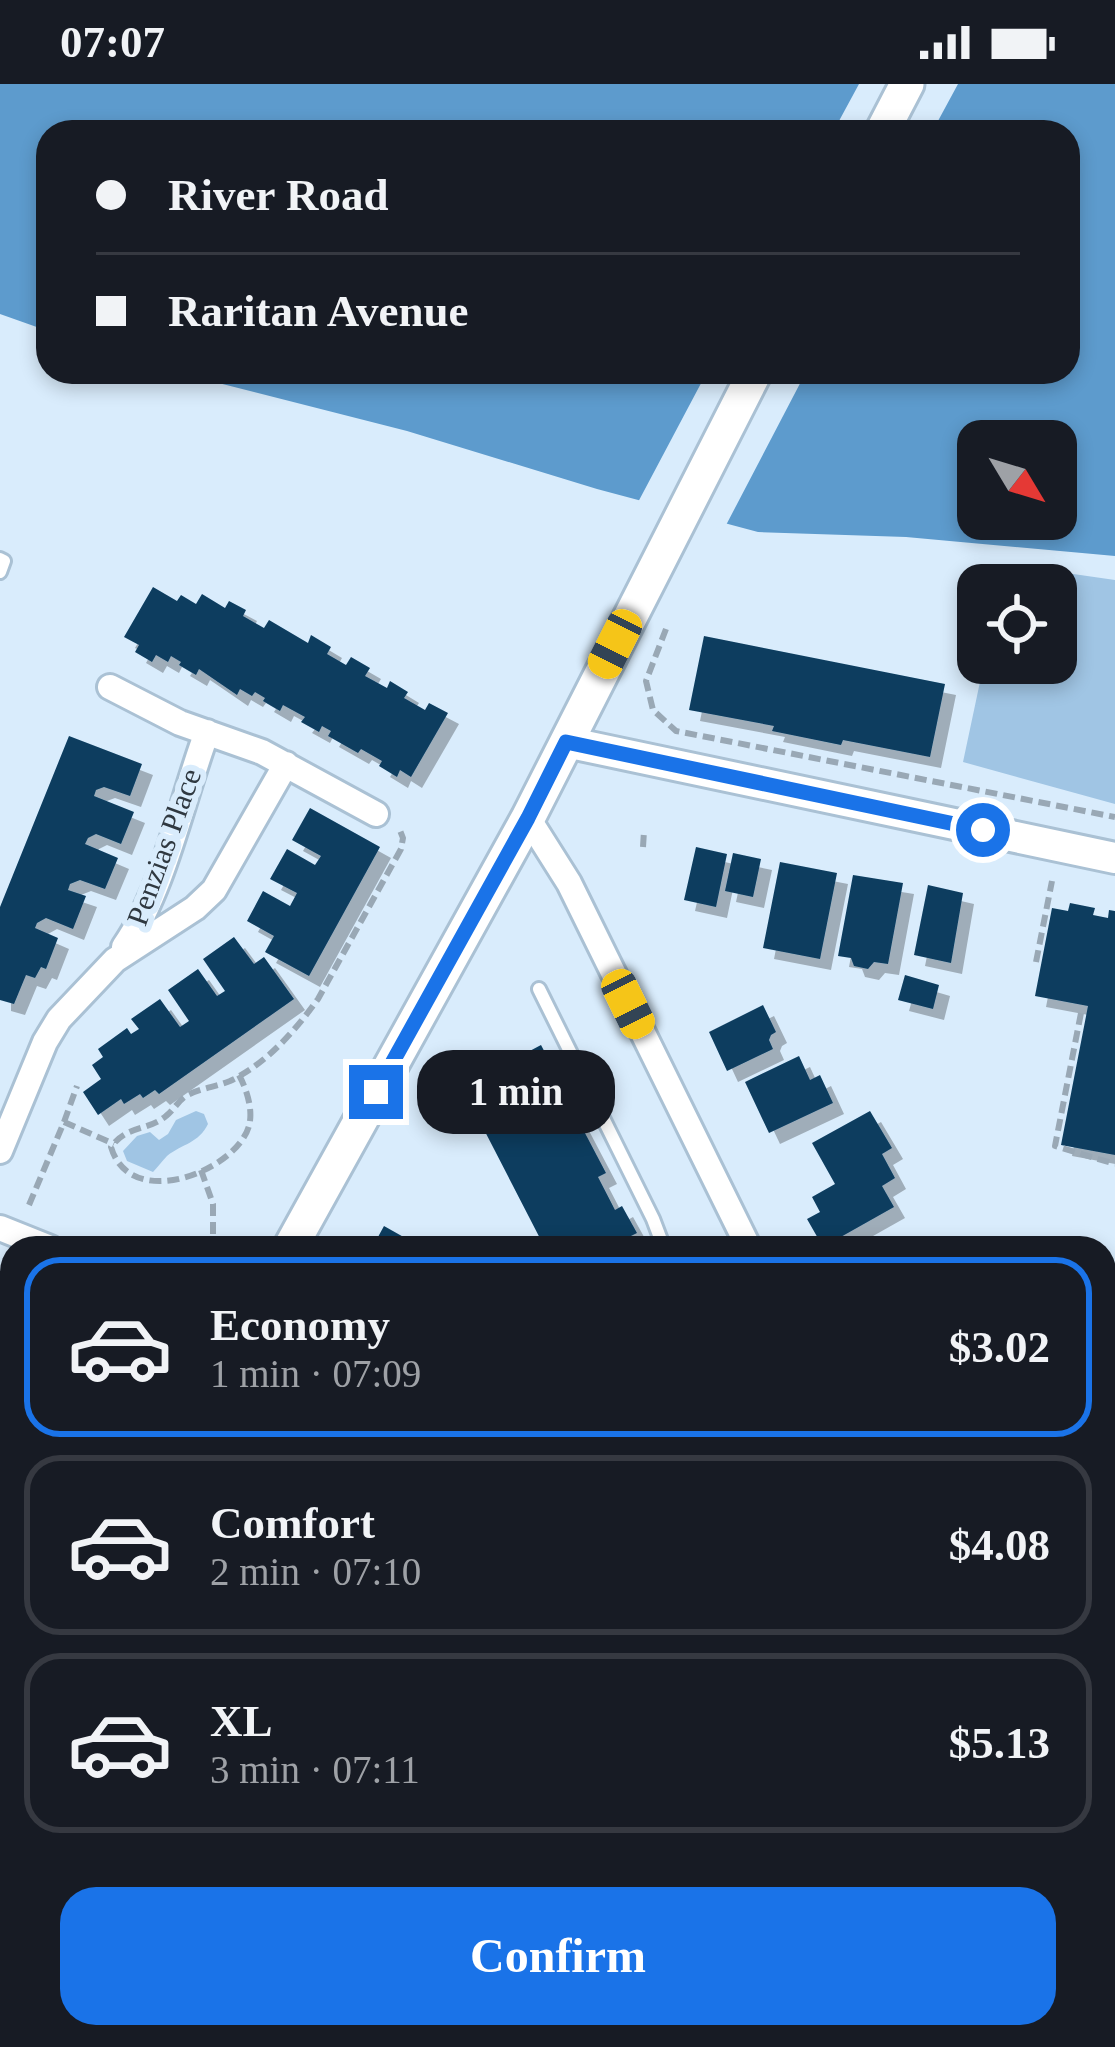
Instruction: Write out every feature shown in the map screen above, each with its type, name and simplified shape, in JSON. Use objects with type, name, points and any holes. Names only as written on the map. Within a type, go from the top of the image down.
[{"type":"main road","points":[[888,120],[908,84]]},
{"type":"main road","points":[[297,1236],[528,818],[749,384]]},
{"type":"street","name":"Penzias Place","points":[[110,687],[180,724],[235,740],[286,764],[376,814]]},
{"type":"street","name":"Penzias Place","points":[[0,1151],[45,1042],[76,998],[115,960],[139,926],[207,732]]},
{"type":"street","points":[[566,742],[1115,858]]},
{"type":"street","name":"Penzias Place","points":[[115,960],[196,908],[214,890],[286,764]]},
{"type":"street","points":[[528,818],[571,887],[733,1236]]},
{"type":"lane","points":[[0,559],[4,561],[0,572]]},
{"type":"lane","points":[[539,989],[659,1236]]},
{"type":"path","points":[[666,629],[646,681],[653,710],[676,731],[1115,818]]},
{"type":"path","points":[[238,1075],[250,1122],[242,1141],[223,1157],[163,1181],[139,1180],[119,1167],[111,1148],[124,1133],[164,1118],[188,1095],[248,1070],[306,1017],[401,849],[400,830],[376,814]]},
{"type":"path","points":[[643,847],[644,831]]},
{"type":"path","points":[[1036,962],[1052,881]]},
{"type":"path","points":[[1081,1012],[1055,1146],[1115,1164]]},
{"type":"path","points":[[29,1205],[77,1086]]},
{"type":"path","points":[[64,1122],[114,1144]]},
{"type":"path","points":[[201,1169],[213,1204],[212,1236]]},
{"type":"shaded area","points":[[0,84],[1115,84],[1115,556],[906,537],[758,532],[407,431],[222,384],[1080,384],[1080,120],[36,120],[36,327],[0,314]]},
{"type":"shaded area","points":[[1077,575],[1115,580],[1115,804],[963,762],[980,684],[1077,684]]},
{"type":"shaded area","points":[[196,1111],[204,1114],[208,1124],[204,1130],[153,1172],[127,1161],[123,1151],[137,1136],[150,1132],[159,1140],[176,1120]]},
{"type":"pier","points":[[859,84],[958,84],[938,120],[840,120]]},
{"type":"pier","points":[[701,384],[800,384],[724,529],[636,506]]},
{"type":"building","points":[[153,587],[177,601],[181,595],[196,604],[202,594],[225,608],[229,601],[264,628],[269,620],[308,643],[311,635],[331,647],[327,654],[346,665],[351,657],[370,668],[365,676],[387,688],[390,681],[408,692],[404,698],[425,710],[429,703],[448,713],[411,777],[400,770],[397,777],[379,766],[382,761],[328,736],[331,731],[322,726],[319,732],[301,722],[305,717],[283,705],[280,711],[255,692],[252,696],[240,689],[237,695],[199,669],[196,675],[179,665],[171,656],[168,662],[156,655],[152,662],[135,652],[139,645],[124,637]]},
{"type":"building","points":[[704,636],[945,684],[930,757],[843,740],[841,745],[689,710]]},
{"type":"building","points":[[69,736],[142,764],[130,796],[104,787],[94,796],[134,812],[121,844],[96,834],[88,838],[85,844],[118,858],[105,889],[80,880],[70,884],[68,890],[86,896],[73,929],[46,918],[37,923],[35,928],[58,938],[46,969],[41,967],[35,978],[26,975],[14,1004],[0,1000],[0,907]]},
{"type":"building","points":[[310,808],[380,847],[309,976],[265,952],[274,936],[247,921],[263,891],[290,906],[297,893],[270,879],[287,849],[315,865],[321,856],[292,840]]},
{"type":"building","points":[[696,847],[727,854],[716,907],[684,900]]},
{"type":"building","points":[[733,853],[761,859],[753,897],[725,891]]},
{"type":"building","points":[[780,862],[837,873],[820,959],[763,948]]},
{"type":"building","points":[[853,875],[903,883],[888,964],[874,962],[868,969],[838,956]]},
{"type":"building","points":[[928,885],[963,893],[951,963],[914,955]]},
{"type":"building","points":[[1070,903],[1095,908],[1093,915],[1108,918],[1109,910],[1115,911],[1115,1155],[1061,1145],[1088,1006],[1035,996],[1052,908],[1068,911]]},
{"type":"building","points":[[234,937],[254,964],[264,957],[294,999],[159,1094],[155,1090],[143,1098],[140,1094],[124,1104],[121,1099],[98,1115],[83,1092],[101,1079],[92,1065],[103,1057],[98,1049],[127,1028],[131,1034],[139,1029],[131,1019],[160,999],[180,1027],[189,1021],[168,990],[198,969],[217,996],[225,991],[203,959]]},
{"type":"building","points":[[905,975],[939,985],[933,1009],[898,1000]]},
{"type":"building","points":[[763,1005],[776,1032],[769,1040],[773,1049],[727,1071],[709,1032]]},
{"type":"building","points":[[541,1045],[560,1081],[553,1086],[570,1119],[576,1116],[606,1173],[598,1177],[615,1210],[622,1206],[637,1233],[539,1236],[462,1087]]},
{"type":"building","points":[[799,1056],[810,1080],[820,1075],[833,1103],[769,1133],[745,1082]]},
{"type":"building","points":[[870,1111],[892,1148],[882,1154],[895,1178],[882,1186],[894,1207],[843,1236],[817,1236],[807,1219],[820,1212],[812,1197],[835,1184],[812,1143]]},
{"type":"building","points":[[384,1226],[402,1236],[379,1236]]},
{"type":"route","points":[[376,1092],[566,742],[983,830]]}]
